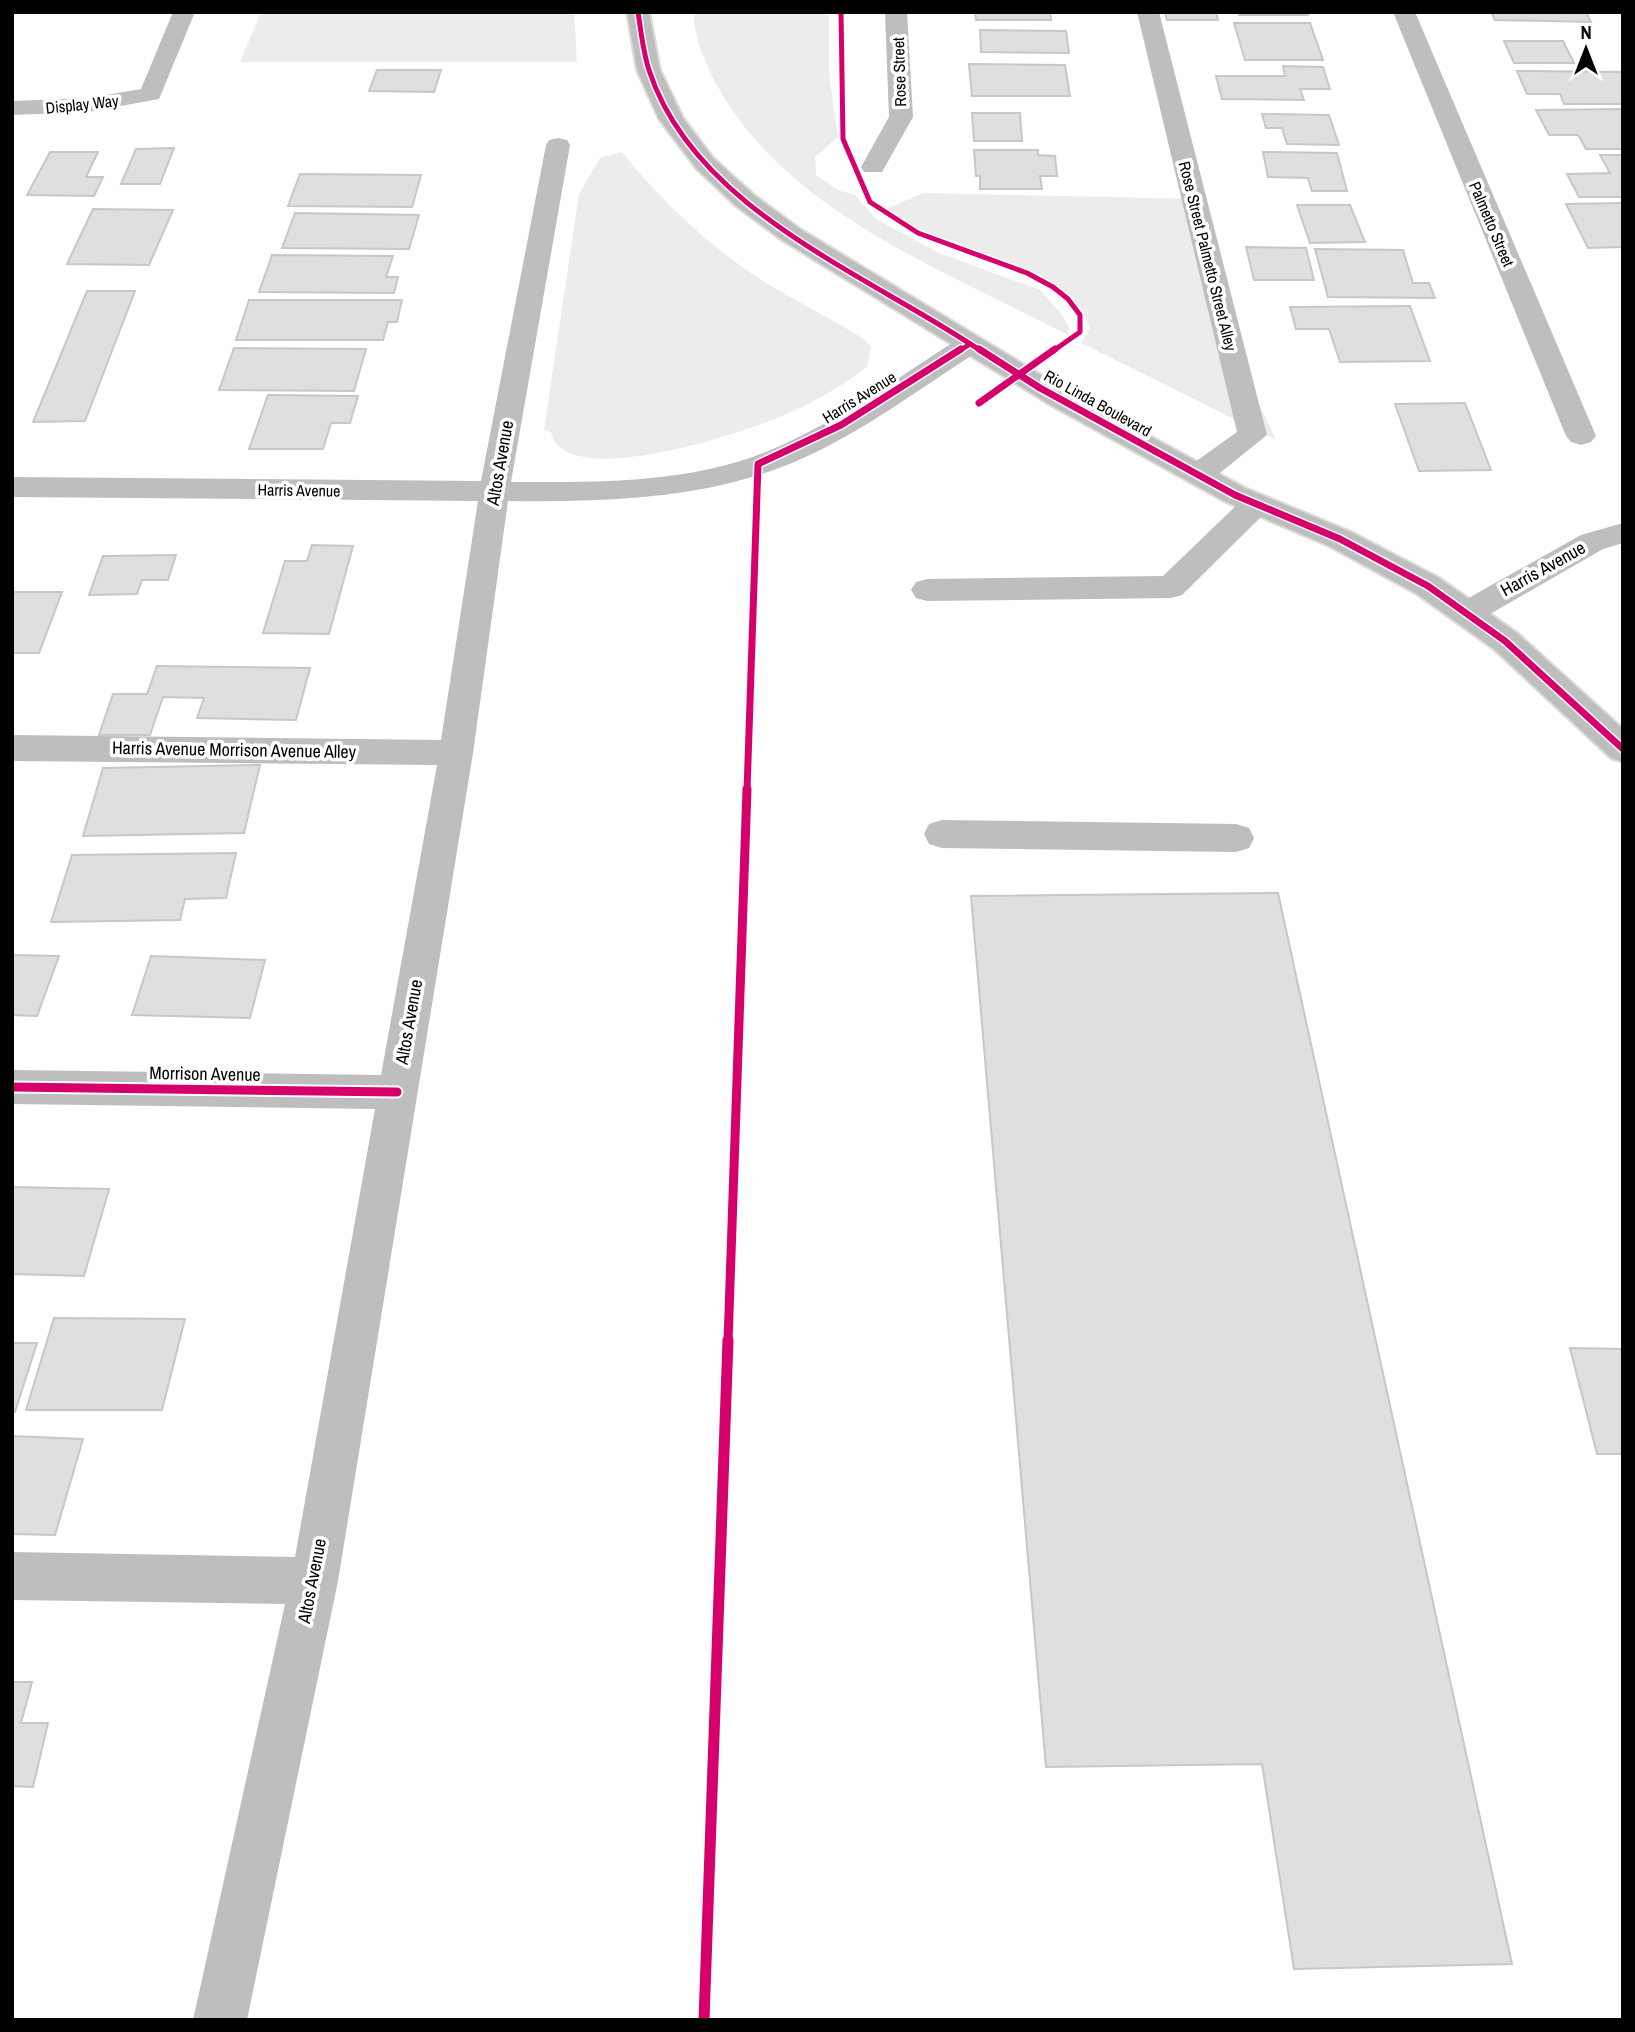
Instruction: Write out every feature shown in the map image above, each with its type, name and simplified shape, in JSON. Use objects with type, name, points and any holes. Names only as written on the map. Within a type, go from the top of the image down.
[{"type":"street","name":"Display Way","points":[[12,108],[88,105],[151,94],[184,12]]},
{"type":"street","name":"Rio Linda Boulevard","points":[[638,12],[639,38],[657,94],[684,137],[733,191],[777,227],[1020,376],[1255,505],[1327,533],[1429,587],[1467,613],[1543,675],[1623,749]]},
{"type":"street","name":"Rose Street","points":[[873,167],[901,117],[896,12]]},
{"type":"street","name":"Rose Street Palmetto Street Alley","points":[[1147,12],[1252,435],[1199,474]]},
{"type":"street","name":"Palmetto Street","points":[[1404,12],[1581,436]]},
{"type":"street","name":"Altos Avenue","points":[[220,2020],[314,1581],[456,753],[494,492],[558,145]]},
{"type":"street","name":"Harris Avenue","points":[[12,487],[597,492],[666,486],[740,470],[804,447],[970,344]]},
{"type":"street","points":[[927,590],[1171,587],[1255,505]]},
{"type":"street","name":"Harris Avenue","points":[[1467,613],[1580,548],[1623,533]]},
{"type":"street","name":"Harris Avenue Morrison Avenue Alley","points":[[12,748],[456,753]]},
{"type":"street","points":[[942,834],[1236,838]]},
{"type":"street","name":"Morrison Avenue","points":[[12,1087],[397,1092]]},
{"type":"street","points":[[12,1576],[314,1581]]},
{"type":"shaded area","points":[[261,12],[574,12],[577,62],[240,62]]},
{"type":"shaded area","points":[[693,12],[829,12],[829,73],[838,137],[815,157],[816,175],[838,190],[855,195],[876,219],[939,253],[1040,290],[1063,316],[1069,327],[1068,335],[922,262],[873,234],[784,169],[748,131],[718,87],[701,51]]},
{"type":"shaded area","points":[[622,152],[670,206],[724,253],[763,281],[865,340],[871,347],[867,367],[799,408],[768,422],[700,443],[622,458],[589,458],[564,450],[551,432],[544,430],[579,194],[600,158]]},
{"type":"shaded area","points":[[923,193],[1201,199],[1246,377],[1276,440],[1081,343],[1090,328],[1080,308],[1048,280],[1006,261],[935,237],[886,209]]},
{"type":"building","points":[[975,12],[1050,12],[1051,20],[976,20]]},
{"type":"building","points":[[1165,12],[1216,12],[1218,20],[1167,20]]},
{"type":"building","points":[[1238,12],[1307,12],[1308,15],[1239,15]]},
{"type":"building","points":[[1491,12],[1586,12],[1591,22],[1495,20]]},
{"type":"building","points":[[1234,23],[1310,23],[1323,60],[1245,60]]},
{"type":"building","points":[[980,30],[1066,31],[1069,53],[981,52]]},
{"type":"building","points":[[1504,41],[1563,41],[1574,63],[1514,63]]},
{"type":"building","points":[[969,64],[1065,65],[1070,96],[972,96]]},
{"type":"building","points":[[1283,66],[1323,67],[1330,89],[1300,89],[1304,100],[1222,99],[1216,76],[1285,76]]},
{"type":"building","points":[[377,70],[441,70],[434,92],[369,91]]},
{"type":"building","points":[[1517,71],[1623,72],[1623,104],[1564,104],[1560,94],[1527,94]]},
{"type":"building","points":[[1623,109],[1623,149],[1586,149],[1578,135],[1549,135],[1536,110]]},
{"type":"building","points":[[972,113],[1020,113],[1022,141],[974,141]]},
{"type":"building","points":[[1262,114],[1329,115],[1339,145],[1287,144],[1282,128],[1266,128]]},
{"type":"building","points":[[174,148],[160,184],[121,184],[136,149]]},
{"type":"building","points":[[974,150],[1038,150],[1038,155],[1055,156],[1057,176],[1040,176],[1042,189],[980,189]]},
{"type":"building","points":[[50,152],[98,152],[86,177],[103,177],[94,196],[27,195]]},
{"type":"building","points":[[1263,152],[1337,153],[1347,191],[1312,191],[1308,178],[1268,177]]},
{"type":"building","points":[[1600,155],[1623,155],[1623,197],[1579,197],[1567,174],[1610,173]]},
{"type":"building","points":[[300,174],[421,175],[412,207],[288,206]]},
{"type":"building","points":[[1623,203],[1623,247],[1588,248],[1566,204]]},
{"type":"building","points":[[1297,205],[1350,205],[1365,242],[1310,243]]},
{"type":"building","points":[[93,209],[173,210],[149,265],[67,264]]},
{"type":"building","points":[[295,213],[419,215],[409,249],[282,248]]},
{"type":"building","points":[[1246,247],[1306,248],[1314,280],[1254,280]]},
{"type":"building","points":[[1315,249],[1403,250],[1413,283],[1429,283],[1435,298],[1328,297]]},
{"type":"building","points":[[272,255],[393,256],[386,277],[398,277],[394,293],[259,292]]},
{"type":"building","points":[[87,291],[135,291],[85,421],[33,422]]},
{"type":"building","points":[[249,300],[402,300],[397,322],[388,322],[383,340],[236,340]]},
{"type":"building","points":[[1410,306],[1430,361],[1340,362],[1329,329],[1296,329],[1290,307]]},
{"type":"building","points":[[234,348],[366,349],[354,391],[219,390]]},
{"type":"building","points":[[268,395],[358,396],[350,423],[331,423],[323,449],[249,449]]},
{"type":"building","points":[[1465,403],[1491,470],[1419,471],[1395,404]]},
{"type":"building","points":[[312,545],[353,546],[329,634],[263,633],[285,561],[307,561]]},
{"type":"building","points":[[176,555],[168,580],[142,580],[137,594],[89,595],[103,556]]},
{"type":"building","points":[[12,592],[62,592],[39,653],[12,653]]},
{"type":"building","points":[[157,666],[310,668],[296,720],[197,718],[204,698],[163,697],[150,735],[99,735],[113,694],[147,694]]},
{"type":"building","points":[[260,765],[244,833],[83,836],[103,768]]},
{"type":"building","points":[[236,853],[226,898],[185,899],[180,920],[51,922],[72,855]]},
{"type":"building","points":[[1278,893],[1512,1964],[1294,1969],[1262,1764],[1046,1767],[971,896]]},
{"type":"building","points":[[12,955],[59,956],[37,1016],[12,1015]]},
{"type":"building","points":[[151,956],[265,960],[250,1018],[132,1015]]},
{"type":"building","points":[[12,1187],[109,1189],[84,1276],[12,1274]]},
{"type":"building","points":[[54,1318],[185,1319],[162,1410],[26,1410]]},
{"type":"building","points":[[12,1343],[37,1343],[15,1412],[12,1412]]},
{"type":"building","points":[[1570,1348],[1623,1349],[1623,1454],[1597,1454]]},
{"type":"building","points":[[12,1436],[83,1439],[55,1535],[12,1534]]},
{"type":"building","points":[[12,1682],[32,1682],[21,1723],[48,1723],[33,1787],[12,1786]]},
{"type":"cycle path","points":[[638,12],[648,70],[671,119],[704,163],[745,201],[840,265],[1059,398],[1235,495],[1340,539],[1428,586],[1505,641],[1623,749]]},
{"type":"cycle path","points":[[841,12],[843,139],[870,202],[918,233],[1027,273],[1053,287],[1068,299],[1080,315],[1080,332],[979,403]]},
{"type":"cycle path","points":[[704,2020],[758,464],[841,425],[970,344]]},
{"type":"cycle path","points":[[12,1087],[397,1092]]}]
